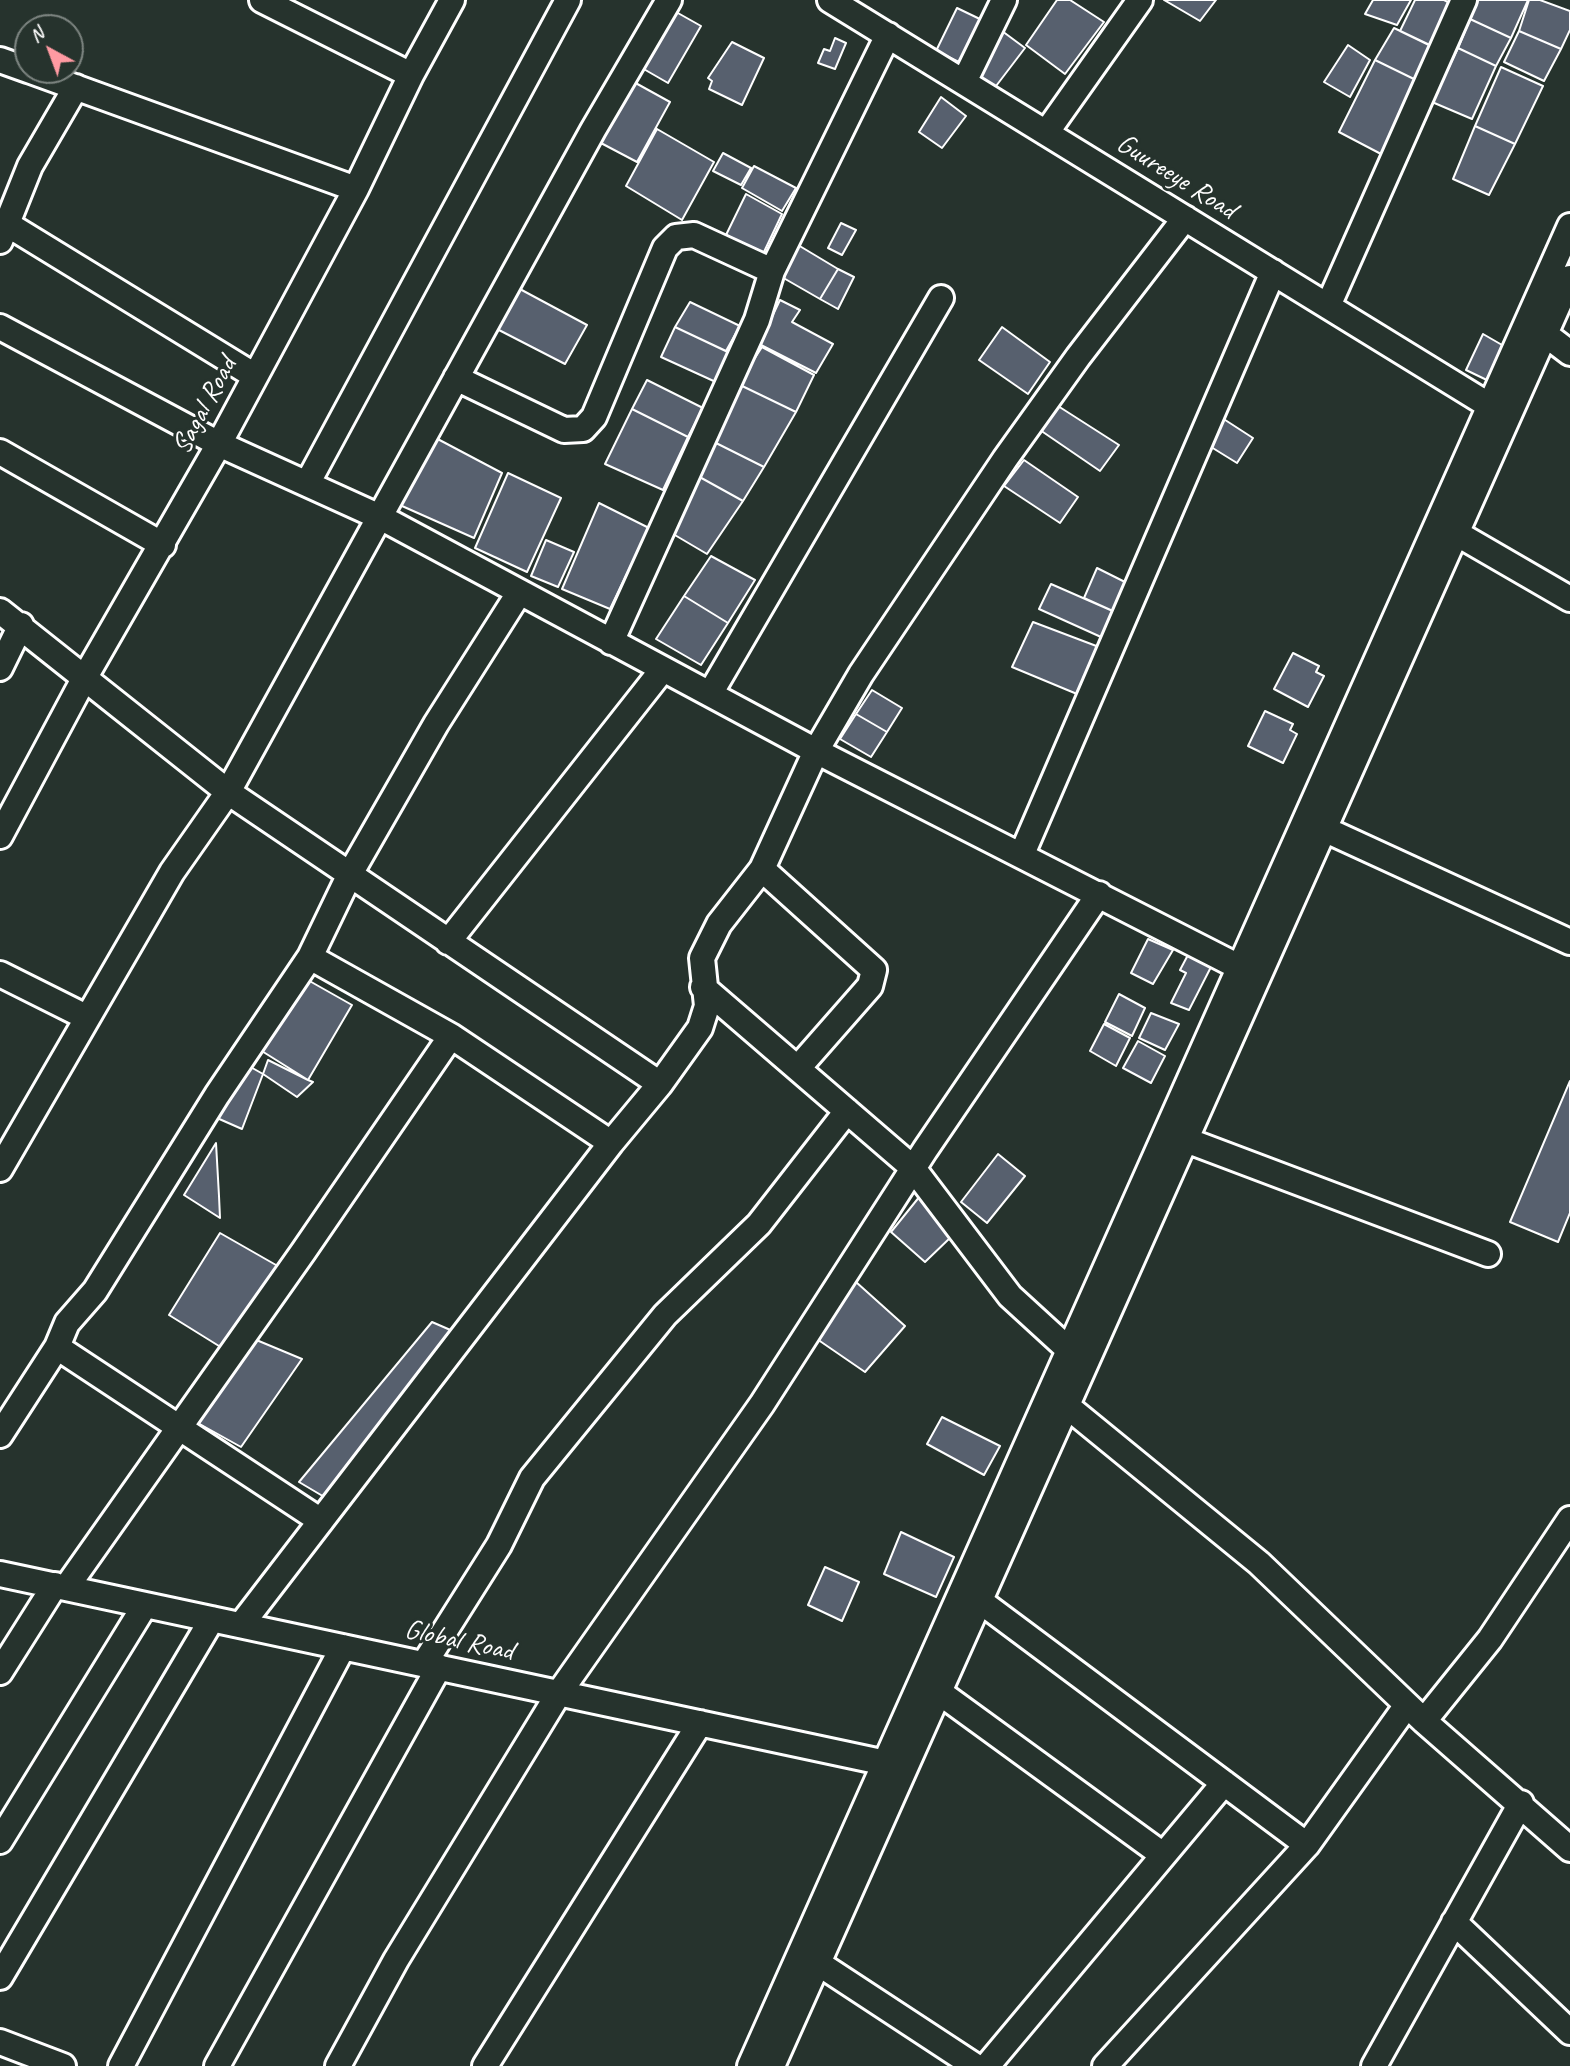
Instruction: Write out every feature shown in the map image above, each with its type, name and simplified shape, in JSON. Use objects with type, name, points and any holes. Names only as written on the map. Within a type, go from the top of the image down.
[{"type":"street","points":[[262,0],[411,75]]},
{"type":"street","name":"Sagal Road","points":[[0,836],[85,677],[219,444],[356,189],[411,75],[452,0]]},
{"type":"street","points":[[307,484],[568,0]]},
{"type":"street","points":[[0,1168],[172,872],[228,792],[668,0]]},
{"type":"street","name":"Guureeye Road","points":[[830,0],[869,11],[888,35],[1490,406]]},
{"type":"street","points":[[964,82],[1004,0]]},
{"type":"street","points":[[1046,133],[1140,0]]},
{"type":"street","points":[[1328,306],[1464,0]]},
{"type":"street","points":[[611,642],[757,320],[772,271],[888,35]]},
{"type":"street","points":[[68,84],[356,189]]},
{"type":"street","points":[[76,87],[30,166],[4,233],[255,376]]},
{"type":"street","points":[[241,1625],[611,1143],[660,1084],[700,1028],[707,1006],[702,958],[719,924],[762,869],[816,751],[861,674],[1077,357],[1185,218]]},
{"type":"street","points":[[750,2066],[895,1765],[939,1692],[1067,1406],[1185,1140],[1248,974],[1490,406],[1570,226]]},
{"type":"street","points":[[456,378],[564,430],[583,429],[594,417],[665,248],[676,237],[694,235],[772,271]]},
{"type":"street","points":[[1023,854],[1273,272]]},
{"type":"street","points":[[772,2066],[818,1963],[895,1765],[1069,1350],[1248,974],[1324,829],[1570,278]]},
{"type":"street","points":[[710,694],[941,298]]},
{"type":"street","points":[[0,327],[219,444],[382,518],[816,751],[1023,854],[1248,974]]},
{"type":"street","points":[[1545,334],[1570,353]]},
{"type":"street","points":[[0,453],[163,545]]},
{"type":"street","points":[[1456,533],[1570,598]]},
{"type":"street","points":[[0,1435],[57,1347],[67,1323],[95,1291],[217,1095],[310,957],[350,874],[436,724],[519,593]]},
{"type":"street","points":[[0,611],[22,625],[228,792],[660,1084]]},
{"type":"street","points":[[0,668],[22,625]]},
{"type":"street","points":[[449,942],[663,669]]},
{"type":"street","points":[[1324,829],[1570,942]]},
{"type":"street","points":[[762,869],[874,970],[870,986],[798,1068]]},
{"type":"street","points":[[338,2066],[396,1959],[559,1693],[762,1404],[913,1168],[1099,894]]},
{"type":"street","points":[[310,957],[451,1036],[611,1143]]},
{"type":"street","points":[[0,974],[86,1017]]},
{"type":"street","points":[[703,986],[913,1168],[1010,1296],[1069,1350]]},
{"type":"street","points":[[0,1672],[60,1587],[180,1428],[451,1036]]},
{"type":"street","points":[[217,2066],[431,1666],[499,1545],[532,1478],[665,1315],[759,1224],[847,1111]]},
{"type":"street","points":[[1185,1140],[1488,1254]]},
{"type":"street","points":[[57,1347],[321,1521]]},
{"type":"street","points":[[1067,1406],[1259,1563],[1415,1712],[1570,1849]]},
{"type":"street","points":[[1105,2066],[1307,1845],[1415,1712],[1490,1639],[1570,1519]]},
{"type":"street","name":"Global Road","points":[[0,1574],[895,1765]]},
{"type":"street","points":[[979,1601],[1307,1845]]},
{"type":"street","points":[[0,1841],[145,1605]]},
{"type":"street","points":[[0,1977],[212,1619]]},
{"type":"street","points":[[121,2066],[343,1647]]},
{"type":"street","points":[[939,1692],[1163,1855]]},
{"type":"street","points":[[485,2066],[700,1723]]},
{"type":"street","points":[[987,2066],[1224,1783]]},
{"type":"street","points":[[1374,2066],[1521,1803]]},
{"type":"street","points":[[1454,1922],[1570,2032]]},
{"type":"street","points":[[818,1963],[975,2066]]},
{"type":"street","points":[[0,2042],[52,2064]]},
{"type":"building","points":[[1057,0],[1070,0],[1104,22],[1065,74],[1026,45]]},
{"type":"building","points":[[1164,0],[1216,0],[1200,21]]},
{"type":"building","points":[[1373,0],[1411,0],[1397,25],[1365,14]]},
{"type":"building","points":[[1415,0],[1444,0],[1452,4],[1431,46],[1400,31]]},
{"type":"building","points":[[1478,0],[1528,0],[1511,38],[1470,19]]},
{"type":"building","points":[[1529,0],[1540,0],[1570,11],[1570,30],[1561,49],[1519,31]]},
{"type":"building","points":[[669,8],[701,26],[668,83],[635,64]]},
{"type":"building","points":[[957,8],[984,21],[963,64],[936,51]]},
{"type":"building","points":[[1470,19],[1511,38],[1496,66],[1458,48]]},
{"type":"building","points":[[998,28],[1025,48],[993,90],[972,76]]},
{"type":"building","points":[[1394,28],[1436,48],[1418,81],[1375,60]]},
{"type":"building","points":[[1519,31],[1561,49],[1544,81],[1504,62]]},
{"type":"building","points":[[835,38],[846,43],[835,69],[818,63],[824,49],[830,51]]},
{"type":"building","points":[[732,42],[764,58],[742,105],[709,89],[712,81],[708,78]]},
{"type":"building","points":[[1348,45],[1370,60],[1350,97],[1324,82]]},
{"type":"building","points":[[1458,48],[1496,66],[1472,119],[1432,102]]},
{"type":"building","points":[[1375,60],[1418,81],[1381,154],[1339,132]]},
{"type":"building","points":[[1501,67],[1543,86],[1515,144],[1475,126]]},
{"type":"building","points":[[632,81],[670,102],[637,162],[599,142]]},
{"type":"building","points":[[941,97],[966,116],[942,148],[919,132]]},
{"type":"building","points":[[1475,126],[1515,144],[1489,195],[1453,179]]},
{"type":"building","points":[[657,129],[714,162],[682,220],[626,186]]},
{"type":"building","points":[[723,153],[751,168],[741,185],[713,171]]},
{"type":"building","points":[[754,166],[796,188],[782,211],[742,188]]},
{"type":"building","points":[[746,194],[782,214],[763,254],[726,235]]},
{"type":"building","points":[[841,223],[856,230],[842,255],[828,248]]},
{"type":"building","points":[[798,245],[838,269],[820,299],[780,276]]},
{"type":"building","points":[[838,269],[854,277],[838,309],[820,299]]},
{"type":"building","points":[[518,288],[587,325],[565,364],[495,328]]},
{"type":"building","points":[[780,300],[800,310],[792,322],[833,344],[816,373],[759,344]]},
{"type":"building","points":[[690,302],[740,326],[726,351],[675,327]]},
{"type":"building","points":[[675,327],[732,354],[718,383],[661,357]]},
{"type":"building","points":[[1002,327],[1050,362],[1028,394],[979,360]]},
{"type":"building","points":[[1483,334],[1509,349],[1493,383],[1466,370]]},
{"type":"building","points":[[762,347],[814,375],[796,412],[738,384]]},
{"type":"building","points":[[647,380],[703,408],[688,437],[632,409]]},
{"type":"building","points":[[738,384],[796,412],[764,467],[712,441]]},
{"type":"building","points":[[1058,406],[1119,445],[1100,471],[1040,430]]},
{"type":"building","points":[[632,409],[688,437],[663,490],[605,464]]},
{"type":"building","points":[[1219,416],[1253,438],[1237,463],[1203,442]]},
{"type":"building","points":[[432,436],[502,473],[474,538],[393,502]]},
{"type":"building","points":[[712,441],[764,467],[743,501],[696,475]]},
{"type":"building","points":[[1024,460],[1078,497],[1060,523],[1004,486]]},
{"type":"building","points":[[508,473],[561,498],[527,572],[475,548]]},
{"type":"building","points":[[696,475],[743,501],[707,554],[668,531]]},
{"type":"building","points":[[599,503],[649,528],[610,609],[562,589]]},
{"type":"building","points":[[546,540],[574,552],[558,587],[531,576]]},
{"type":"building","points":[[711,556],[755,580],[728,623],[684,596]]},
{"type":"building","points":[[1097,568],[1129,584],[1115,612],[1084,598]]},
{"type":"building","points":[[1051,584],[1115,612],[1101,637],[1039,609]]},
{"type":"building","points":[[684,596],[728,623],[701,665],[656,639]]},
{"type":"building","points":[[1033,622],[1099,647],[1077,694],[1012,667]]},
{"type":"building","points":[[1293,653],[1319,666],[1316,672],[1324,676],[1308,707],[1274,689]]},
{"type":"building","points":[[872,690],[902,708],[887,732],[856,714]]},
{"type":"building","points":[[1265,711],[1293,724],[1290,730],[1297,734],[1283,763],[1248,746]]},
{"type":"building","points":[[856,714],[887,732],[871,757],[840,739]]},
{"type":"building","points":[[1148,939],[1173,950],[1153,984],[1131,973]]},
{"type":"building","points":[[1189,953],[1212,965],[1189,1010],[1171,1003],[1186,973],[1180,970]]},
{"type":"building","points":[[306,979],[352,1005],[308,1080],[257,1048]]},
{"type":"building","points":[[1119,994],[1145,1008],[1132,1036],[1105,1022]]},
{"type":"building","points":[[1151,1013],[1179,1024],[1165,1050],[1139,1038]]},
{"type":"building","points":[[1104,1024],[1130,1038],[1116,1066],[1090,1051]]},
{"type":"building","points":[[1138,1041],[1165,1056],[1151,1083],[1123,1068]]},
{"type":"building","points":[[268,1060],[313,1082],[297,1097],[263,1074]]},
{"type":"building","points":[[247,1065],[263,1074],[242,1129],[217,1118]]},
{"type":"building","points":[[1570,1081],[1570,1213],[1558,1242],[1510,1222]]},
{"type":"building","points":[[216,1143],[219,1196],[220,1218],[184,1195]]},
{"type":"building","points":[[998,1154],[1025,1176],[987,1223],[961,1202]]},
{"type":"building","points":[[920,1196],[952,1236],[925,1262],[891,1232]]},
{"type":"building","points":[[220,1233],[283,1269],[227,1351],[169,1315]]},
{"type":"building","points":[[856,1282],[905,1326],[865,1372],[814,1337]]},
{"type":"building","points":[[432,1322],[455,1332],[326,1498],[299,1482]]},
{"type":"building","points":[[254,1339],[302,1359],[241,1447],[196,1422]]},
{"type":"building","points":[[942,1417],[1000,1446],[984,1475],[927,1444]]},
{"type":"building","points":[[901,1532],[954,1557],[936,1597],[884,1574]]},
{"type":"building","points":[[825,1567],[859,1582],[842,1621],[808,1605]]}]
